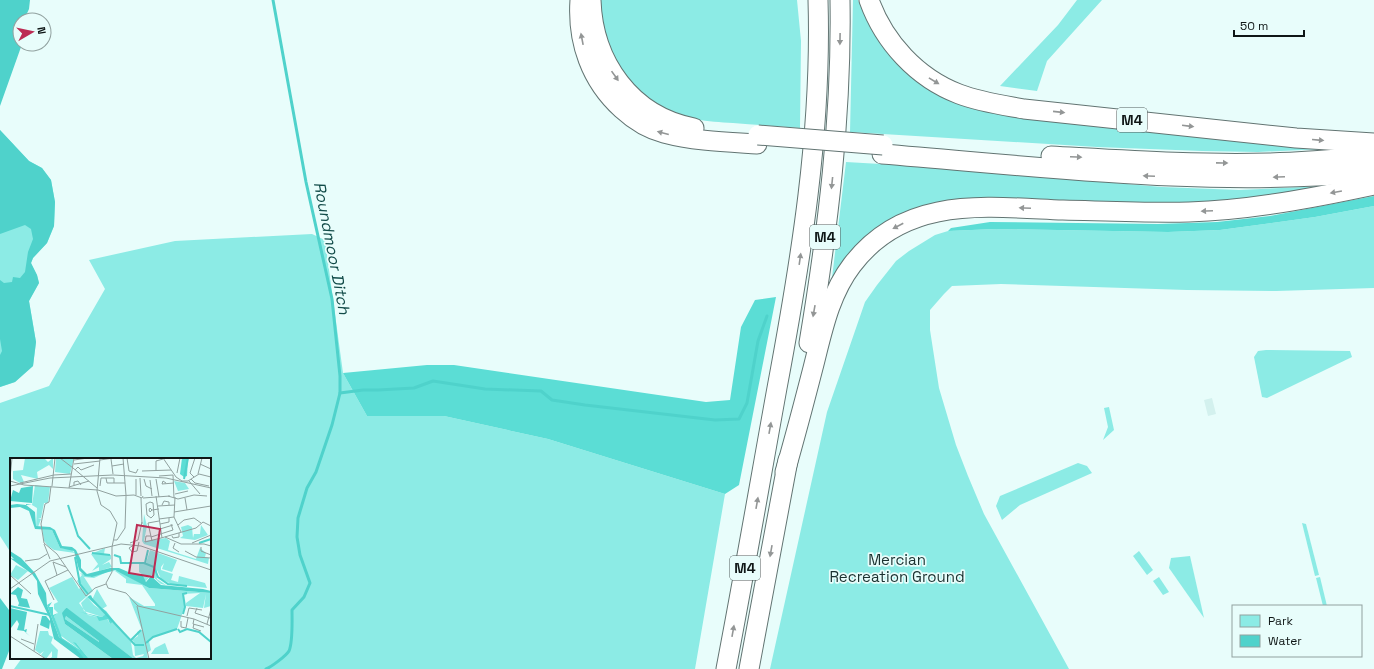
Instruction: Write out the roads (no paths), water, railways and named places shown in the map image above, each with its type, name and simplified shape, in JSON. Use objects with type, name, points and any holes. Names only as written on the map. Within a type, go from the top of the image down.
[{"type":"highway","points":[[580,0],[580,27],[585,52],[590,66],[601,86],[616,104],[627,114],[644,125],[664,133],[695,139],[758,140],[883,149],[1190,163],[1272,163],[1374,156]]},
{"type":"highway","points":[[591,0],[595,32],[609,68],[621,85],[641,104],[652,112],[680,125],[758,140]]},
{"type":"highway","name":"M4","points":[[805,0],[816,98]]},
{"type":"highway","name":"M4","points":[[726,669],[800,260],[811,171],[816,98],[818,0]]},
{"type":"highway","name":"M4","points":[[749,669],[815,304],[827,228],[838,107],[840,0]]},
{"type":"highway","name":"M4","points":[[869,0],[873,11],[883,28],[897,48],[911,64],[932,80],[958,93],[975,99],[1031,109],[1288,137],[1374,143]]},
{"type":"highway","points":[[883,149],[1089,172],[1171,177],[1277,178],[1374,172]]},
{"type":"highway","name":"M4","points":[[785,472],[824,325],[834,295],[853,264],[870,245],[894,228],[906,222],[930,213],[971,207],[1140,212],[1225,210],[1286,202],[1374,185]]},
{"type":"water","points":[[0,0],[30,0],[28,12],[12,12],[12,52],[19,52],[0,106]]},
{"type":"water","points":[[0,130],[29,161],[42,168],[51,180],[55,202],[54,226],[47,243],[33,258],[31,263],[39,283],[29,301],[36,342],[33,366],[15,382],[0,387],[0,355],[2,351],[0,339],[0,280],[4,283],[12,282],[13,277],[20,278],[25,272],[28,252],[33,239],[31,229],[25,225],[0,234]]},
{"type":"water","points":[[0,598],[10,613],[10,648],[2,669],[0,669]]},
{"type":"waterway","name":"Roundmoor Ditch","points":[[266,669],[285,656],[289,651],[292,637],[292,610],[304,597],[310,583],[300,555],[297,537],[298,518],[307,488],[316,472],[332,425],[340,393],[340,376],[332,299],[306,182],[273,0]]},
{"type":"waterway","points":[[340,393],[363,390],[414,388],[433,381],[485,389],[541,391],[552,400],[585,405],[715,420],[739,419],[747,403],[758,341],[767,316]]},
{"type":"park label","name":"Mercian Recreation Ground","points":[[897,568]]}]
